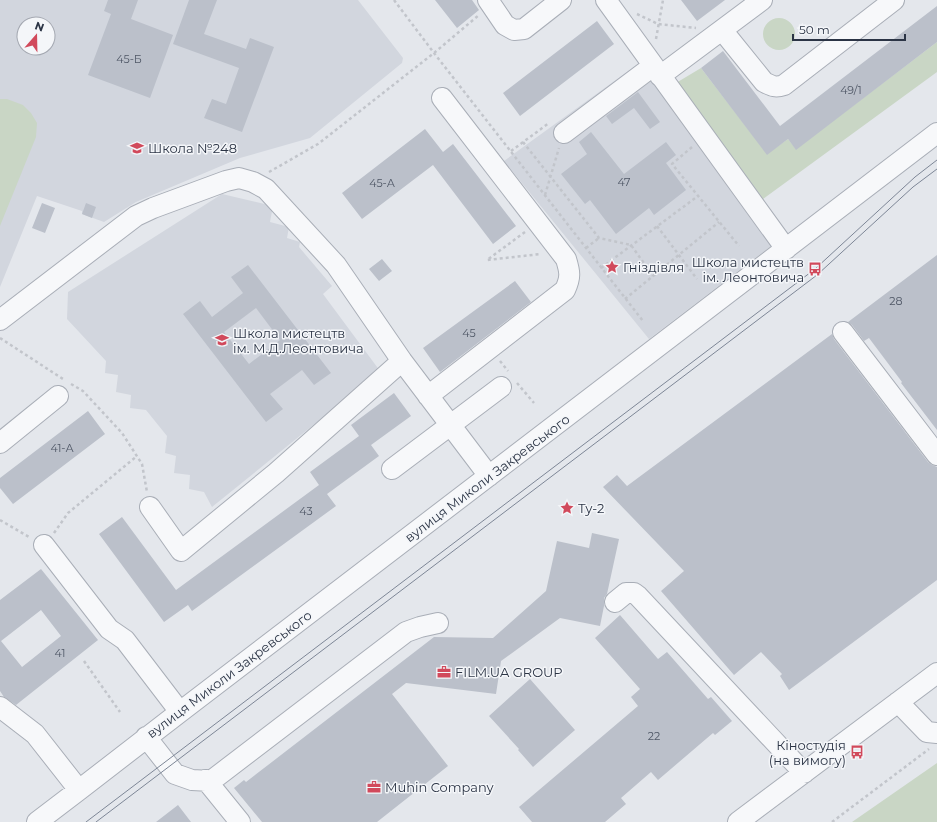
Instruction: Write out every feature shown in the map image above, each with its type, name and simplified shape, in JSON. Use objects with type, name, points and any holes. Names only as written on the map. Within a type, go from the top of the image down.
[{"type":"street","points":[[490,2],[505,25],[514,30],[518,30],[524,29],[561,0]]},
{"type":"street","points":[[606,0],[786,249]]},
{"type":"street","points":[[564,132],[722,30],[762,0]]},
{"type":"street","points":[[722,30],[764,82],[770,86],[777,87],[784,85],[894,0]]},
{"type":"street","points":[[428,396],[565,290],[570,281],[566,259],[442,98]]},
{"type":"street","name":"вулиця Миколи Закревського","points":[[37,822],[146,737],[937,133]]},
{"type":"street","points":[[0,320],[136,216],[153,208],[226,181],[240,178],[253,182],[266,189],[336,265],[402,361],[489,476]]},
{"type":"street","points":[[843,332],[937,456]]},
{"type":"street","points":[[150,507],[181,551],[276,474],[402,361]]},
{"type":"street","points":[[0,443],[64,386]]},
{"type":"street","points":[[392,469],[501,387]]},
{"type":"street","points":[[44,545],[109,629],[125,640],[180,712]]},
{"type":"street","points":[[615,602],[626,593],[634,593],[638,596],[804,773]]},
{"type":"street","points":[[146,737],[175,774],[192,780],[212,780],[406,632],[438,623]]},
{"type":"street","points":[[738,822],[937,673]]},
{"type":"street","points":[[898,702],[934,740]]},
{"type":"street","points":[[0,707],[35,734],[79,790]]},
{"type":"street","points":[[206,780],[240,822]]},
{"type":"path","points":[[394,0],[643,321]]},
{"type":"path","points":[[657,71],[658,24],[663,0]]},
{"type":"path","points":[[253,182],[318,144],[434,53],[490,2]]},
{"type":"path","points":[[637,14],[658,24],[722,30]]},
{"type":"path","points":[[545,195],[564,132]]},
{"type":"path","points":[[705,137],[672,164],[739,246]]},
{"type":"path","points":[[523,142],[599,238],[631,245],[654,276]]},
{"type":"path","points":[[601,268],[698,196]]},
{"type":"path","points":[[538,222],[487,260],[561,252]]},
{"type":"path","points":[[626,299],[719,222]]},
{"type":"path","points":[[657,226],[697,279]]},
{"type":"path","points":[[586,248],[599,238]]},
{"type":"path","points":[[0,338],[64,386],[83,392],[122,433],[142,464],[150,507]]},
{"type":"path","points":[[0,520],[44,545],[68,513],[137,456]]},
{"type":"path","points":[[84,661],[120,712]]},
{"type":"path","points":[[832,822],[934,740]]},
{"type":"shaded area","name":"Школа №248","points":[[0,0],[358,0],[403,58],[402,63],[310,138],[240,158],[136,202],[104,222],[82,214],[82,211],[37,196],[0,287]]},
{"type":"shaded area","points":[[642,61],[775,243],[649,339],[504,161]]},
{"type":"shaded area","name":"Школа мистецтв ім. М.Д.Леонтовича","points":[[222,194],[273,206],[270,222],[289,227],[287,238],[300,242],[299,247],[332,286],[323,294],[380,371],[212,507],[204,492],[189,489],[190,475],[174,473],[176,456],[165,453],[167,436],[146,410],[130,408],[131,395],[116,392],[118,375],[105,373],[106,361],[67,319],[68,292]]},
{"type":"green space","points":[[776,18],[782,18],[792,25],[795,34],[794,40],[788,47],[782,50],[776,50],[766,43],[763,37],[763,31],[770,21]]},
{"type":"green space","points":[[937,42],[937,72],[763,199],[676,83],[701,68],[767,154],[788,139],[796,149]]},
{"type":"green space","points":[[0,99],[7,99],[23,105],[31,113],[37,123],[36,137],[0,226]]},
{"type":"green space","points":[[937,763],[937,822],[852,822]]},
{"type":"building","points":[[108,0],[138,0],[131,19],[173,35],[150,98],[88,75],[111,14],[104,11]]},
{"type":"building","points":[[189,0],[217,0],[204,34],[246,49],[250,38],[274,47],[242,132],[204,118],[212,99],[226,104],[239,68],[173,44]]},
{"type":"building","points":[[435,0],[472,0],[479,10],[457,28]]},
{"type":"building","points":[[681,0],[725,0],[697,21]]},
{"type":"building","points":[[937,6],[937,42],[796,150],[788,139],[767,155],[701,68],[723,51],[780,126]]},
{"type":"building","points":[[597,21],[614,44],[520,116],[503,93]]},
{"type":"building","points":[[638,92],[660,122],[650,129],[634,108],[612,124],[606,116]]},
{"type":"building","points":[[425,129],[443,152],[453,144],[516,226],[493,244],[433,165],[362,219],[342,193]]},
{"type":"building","points":[[591,132],[624,174],[666,142],[676,155],[666,163],[686,190],[654,215],[649,208],[616,234],[590,200],[585,204],[561,174],[587,154],[579,142]]},
{"type":"building","points":[[42,203],[55,208],[45,233],[32,228]]},
{"type":"building","points":[[86,203],[96,207],[92,218],[82,214]]},
{"type":"building","points":[[937,255],[937,430],[869,338],[864,341],[848,322]]},
{"type":"building","points":[[382,259],[392,271],[379,281],[369,269]]},
{"type":"building","points":[[248,265],[331,373],[314,385],[302,370],[270,394],[283,409],[266,422],[183,314],[200,301],[212,317],[243,293],[231,277]],"holes":[[[256,308],[280,340],[249,364],[224,332]]]},
{"type":"building","points":[[515,281],[531,302],[440,372],[423,348]]},
{"type":"building","points":[[832,334],[834,339],[928,462],[937,467],[937,580],[789,690],[780,676],[782,674],[761,652],[734,675],[661,591],[684,571],[603,487],[617,475],[627,486]]},
{"type":"building","points":[[394,393],[411,416],[371,445],[379,456],[327,494],[336,506],[192,611],[188,605],[164,622],[99,534],[122,517],[176,590],[319,485],[310,472],[359,436],[351,425]]},
{"type":"building","points":[[88,411],[105,434],[13,504],[0,488],[0,478]]},
{"type":"building","name":"FILM.UA GROUP","points":[[592,533],[619,539],[607,594],[604,598],[600,626],[560,618],[501,661],[496,694],[406,683],[392,694],[448,766],[377,822],[262,822],[234,788],[244,780],[246,782],[434,637],[493,638],[546,591],[557,541],[589,548]]},
{"type":"building","points":[[41,569],[98,640],[16,705],[4,697],[0,691],[0,600]],"holes":[[[41,610],[61,636],[22,667],[1,641]]]},
{"type":"building","points":[[620,615],[658,659],[667,652],[708,699],[711,697],[732,721],[715,735],[713,733],[658,780],[651,772],[621,798],[626,804],[605,822],[532,822],[519,807],[638,706],[631,697],[640,689],[595,638]]},
{"type":"building","points":[[530,679],[575,730],[533,767],[489,716]]},
{"type":"building","points":[[178,805],[191,822],[156,822]]},
{"type":"tram line","points":[[86,822],[815,269],[915,177],[937,160]]},
{"type":"tram line","points":[[96,822],[817,275],[913,187],[937,169]]},
{"type":"place","name":"Школа №248","points":[[137,148]]},
{"type":"place","name":"Гніздівля","points":[[612,267]]},
{"type":"place","name":"Школа мистецтв ім. Леонтовича","points":[[815,269]]},
{"type":"place","name":"Школа мистецтв ім. М.Д.Леонтовича","points":[[222,340]]},
{"type":"place","name":"Ту-2","points":[[567,508]]},
{"type":"place","name":"FILM.UA GROUP","points":[[444,672]]},
{"type":"place","name":"Кіностудія (на вимогу)","points":[[857,752]]},
{"type":"place","name":"Muhin Company","points":[[374,787]]}]
